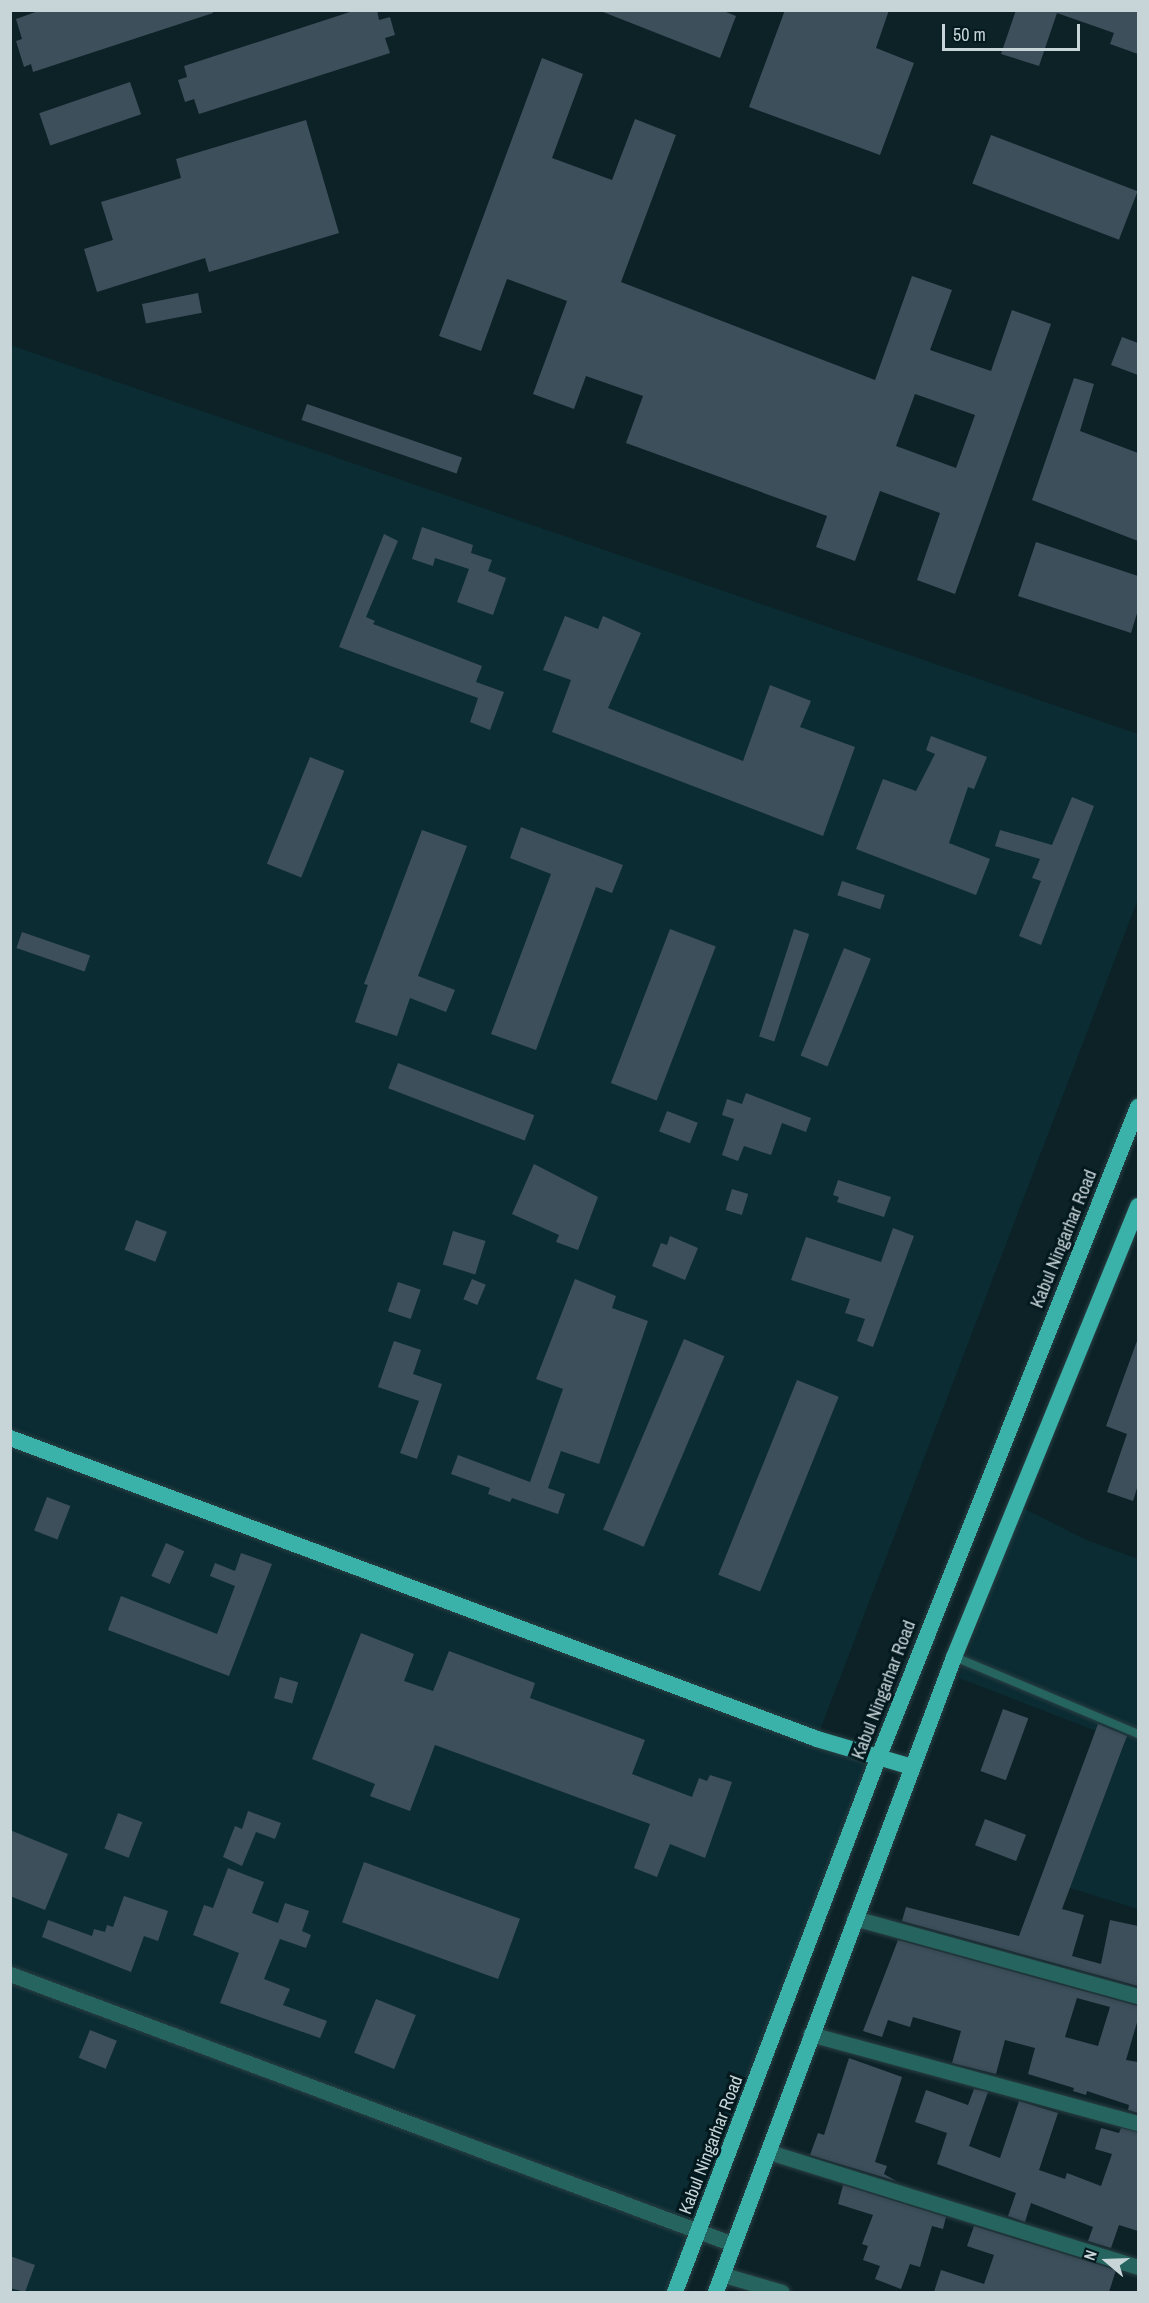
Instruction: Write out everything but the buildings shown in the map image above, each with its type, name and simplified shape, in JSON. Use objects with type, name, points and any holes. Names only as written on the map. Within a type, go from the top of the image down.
[{"type":"highway","name":"Kabul Ningarhar Road","points":[[675,2292],[879,1756],[1138,1107]]},
{"type":"highway","points":[[716,2292],[769,2152],[810,2034],[954,1657],[1138,1206]]},
{"type":"highway","points":[[10,1438],[817,1739],[912,1767]]},
{"type":"street","points":[[854,1918],[1138,1996]]},
{"type":"street","points":[[10,1974],[733,2244]]},
{"type":"street","points":[[810,2034],[1138,2122]]},
{"type":"street","points":[[769,2152],[1138,2266]]},
{"type":"street","points":[[724,2275],[782,2292]]},
{"type":"lane","points":[[954,1657],[1138,1734]]},
{"type":"shaded area","points":[[10,345],[1138,734],[1138,899],[817,1738],[879,1756],[675,2292],[11,2292]]},
{"type":"shaded area","points":[[1019,1506],[1084,1539],[1138,1559],[1138,1909],[1070,1888],[1125,1742],[959,1678]]}]
